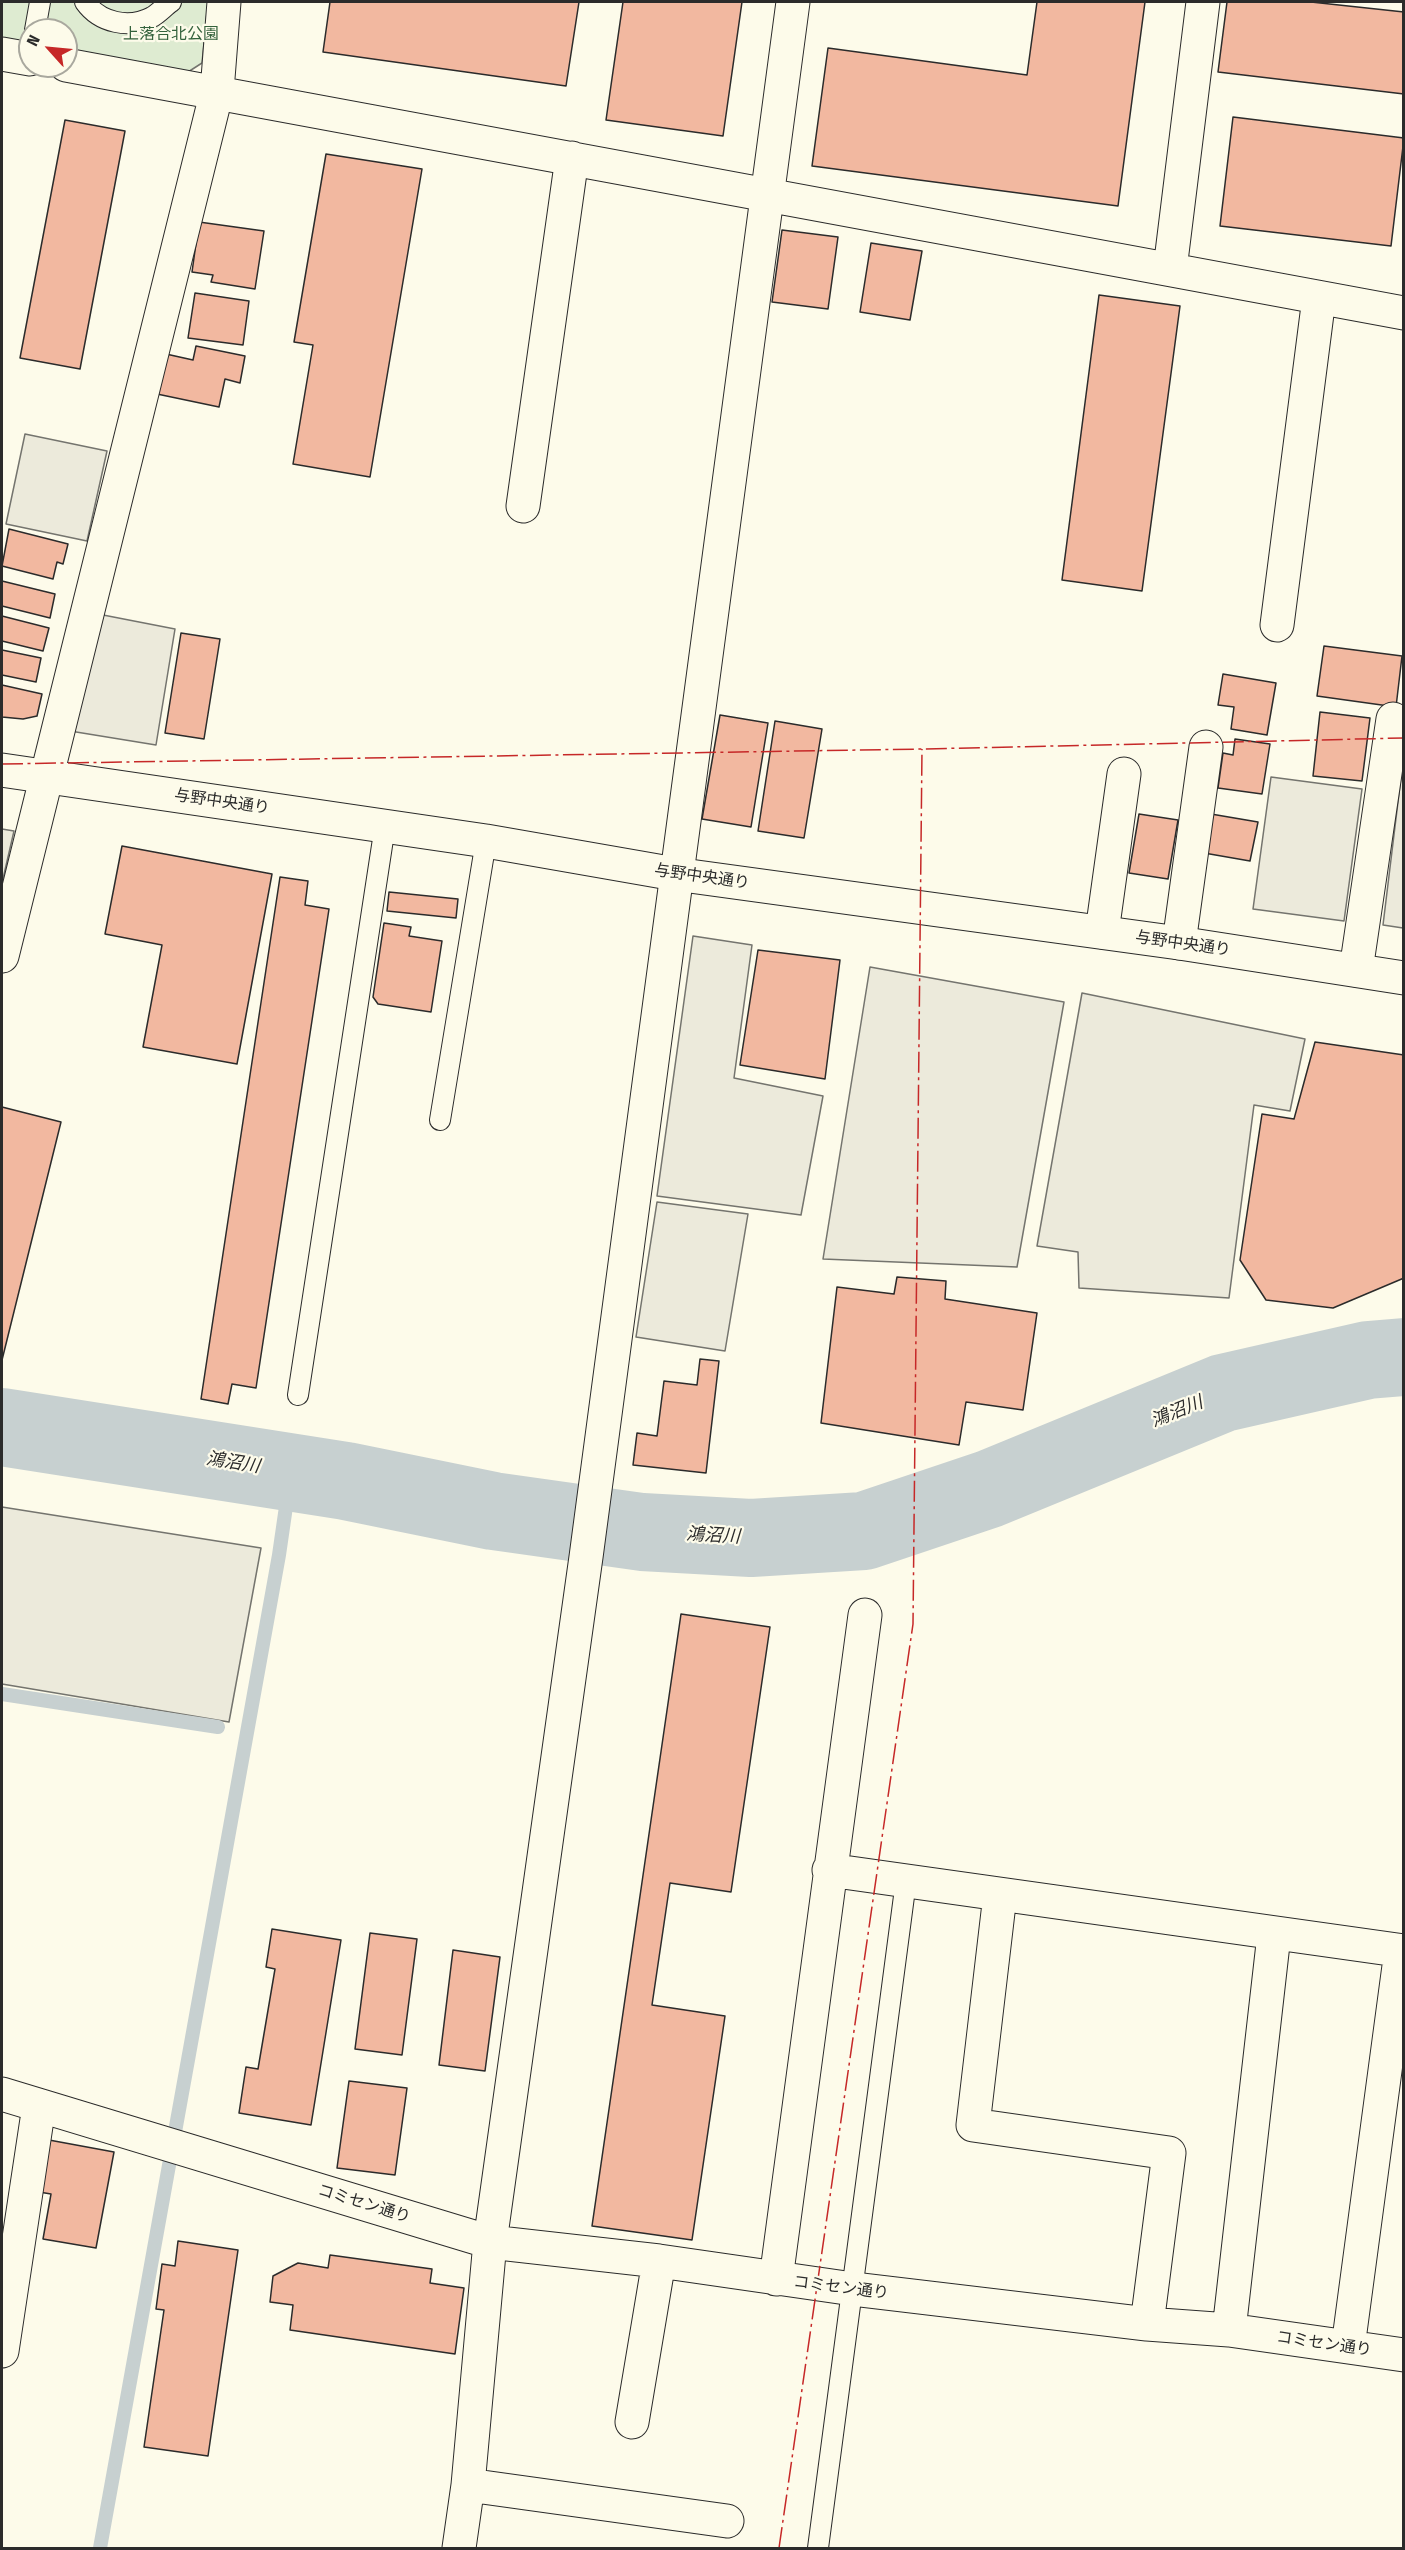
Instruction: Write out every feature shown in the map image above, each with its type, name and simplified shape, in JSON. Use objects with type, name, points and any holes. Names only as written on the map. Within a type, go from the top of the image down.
[{"type":"street","points":[[2,956],[217,91],[224,2]]},
{"type":"street","points":[[459,2548],[468,2485],[490,2242],[586,1557],[675,874],[769,195],[793,2]]},
{"type":"street","points":[[1170,269],[1203,2]]},
{"type":"street","points":[[78,67],[217,91],[1404,313]]},
{"type":"street","points":[[523,506],[572,158]]},
{"type":"street","points":[[1277,625],[1319,297]]},
{"type":"street","points":[[1356,970],[1393,719]]},
{"type":"street","points":[[1179,943],[1206,747]]},
{"type":"street","name":"与野中央通り","points":[[2,770],[486,841],[675,874],[1102,932],[1404,978]]},
{"type":"street","points":[[1102,932],[1124,774]]},
{"type":"street","points":[[776,2279],[829,1870],[865,1615]]},
{"type":"street","points":[[829,1870],[1274,1935],[1402,1951],[1348,2347]]},
{"type":"street","points":[[1000,1895],[973,2125],[1168,2153],[1147,2324]]},
{"type":"street","points":[[1229,2330],[1274,1935]]},
{"type":"street","name":"コミセン通り","points":[[2,2094],[490,2242],[659,2261],[853,2289],[1147,2324],[1229,2330],[1404,2355]]},
{"type":"street","points":[[2,2351],[39,2106]]},
{"type":"street","points":[[632,2422],[659,2261]]},
{"type":"street","points":[[468,2485],[727,2521]]},
{"type":"lane","points":[[35,18],[40,2]]},
{"type":"lane","points":[[85,2],[92,12],[123,24],[153,16],[171,2]]},
{"type":"lane","points":[[298,1395],[385,826]]},
{"type":"lane","points":[[440,1120],[486,841]]},
{"type":"lane","points":[[818,2548],[906,1881]]},
{"type":"green space","name":"上落合北公園","points":[[2,2],[208,2],[202,63],[188,72],[78,52],[78,18],[18,18],[18,41],[2,38]]},
{"type":"shaded area","points":[[25,434],[107,451],[87,541],[6,524]]},
{"type":"shaded area","points":[[98,614],[175,629],[156,745],[70,731]]},
{"type":"shaded area","points":[[1403,761],[1403,928],[1383,925]]},
{"type":"shaded area","points":[[1271,777],[1362,789],[1344,921],[1253,909]]},
{"type":"shaded area","points":[[2,829],[14,831],[2,883]]},
{"type":"shaded area","points":[[693,936],[752,945],[734,1078],[823,1096],[801,1215],[657,1196]]},
{"type":"shaded area","points":[[870,967],[1064,1002],[1017,1267],[823,1259]]},
{"type":"shaded area","points":[[1082,993],[1305,1039],[1290,1111],[1254,1105],[1229,1298],[1079,1288],[1078,1252],[1037,1246]]},
{"type":"shaded area","points":[[657,1202],[748,1214],[725,1351],[636,1337]]},
{"type":"shaded area","points":[[2,1507],[261,1548],[229,1722],[2,1684]]},
{"type":"building","points":[[330,2],[579,2],[566,86],[323,52]]},
{"type":"building","points":[[623,2],[742,2],[723,136],[606,120]]},
{"type":"building","points":[[1037,2],[1145,2],[1118,206],[812,166],[828,48],[1027,75]]},
{"type":"building","points":[[1227,2],[1311,2],[1404,12],[1404,94],[1218,72]]},
{"type":"building","points":[[1233,117],[1404,138],[1391,246],[1220,226]]},
{"type":"building","points":[[65,120],[125,131],[80,369],[20,358]]},
{"type":"building","points":[[326,154],[422,169],[370,477],[293,464],[313,345],[294,342]]},
{"type":"building","points":[[199,222],[264,231],[255,289],[211,282],[213,275],[192,272]]},
{"type":"building","points":[[782,230],[838,237],[828,309],[772,302]]},
{"type":"building","points":[[871,243],[922,251],[910,320],[860,312]]},
{"type":"building","points":[[195,293],[249,301],[243,345],[188,338]]},
{"type":"building","points":[[1099,295],[1180,306],[1142,591],[1062,580]]},
{"type":"building","points":[[196,346],[245,356],[240,383],[225,379],[219,407],[157,394],[166,354],[193,360]]},
{"type":"building","points":[[9,529],[68,544],[63,564],[57,562],[53,579],[2,566]]},
{"type":"building","points":[[2,581],[55,594],[50,618],[2,606]]},
{"type":"building","points":[[2,616],[49,628],[43,651],[2,641]]},
{"type":"building","points":[[181,633],[220,639],[204,739],[165,733]]},
{"type":"building","points":[[1324,646],[1402,656],[1396,707],[1317,696]]},
{"type":"building","points":[[2,650],[41,658],[36,682],[2,675]]},
{"type":"building","points":[[1223,674],[1276,683],[1267,735],[1231,729],[1234,707],[1218,705]]},
{"type":"building","points":[[2,685],[42,694],[37,716],[23,719],[2,717]]},
{"type":"building","points":[[1320,712],[1370,718],[1362,781],[1313,776]]},
{"type":"building","points":[[720,715],[768,723],[751,827],[702,819]]},
{"type":"building","points":[[775,721],[822,729],[804,838],[758,831]]},
{"type":"building","points":[[1235,739],[1270,744],[1262,794],[1218,788],[1223,753],[1233,755]]},
{"type":"building","points":[[1139,814],[1178,820],[1168,879],[1129,873]]},
{"type":"building","points":[[1211,814],[1258,822],[1250,861],[1204,853]]},
{"type":"building","points":[[122,846],[272,874],[237,1064],[143,1047],[162,945],[105,934]]},
{"type":"building","points":[[280,877],[308,881],[305,905],[329,909],[256,1388],[232,1384],[228,1404],[201,1399]]},
{"type":"building","points":[[389,892],[458,899],[456,918],[387,911]]},
{"type":"building","points":[[384,923],[411,927],[409,936],[442,941],[431,1012],[378,1004],[373,997]]},
{"type":"building","points":[[758,950],[840,960],[825,1079],[740,1065]]},
{"type":"building","points":[[1315,1042],[1404,1055],[1404,1278],[1333,1308],[1266,1300],[1240,1260],[1262,1114],[1294,1119]]},
{"type":"building","points":[[2,1107],[61,1122],[2,1360]]},
{"type":"building","points":[[897,1277],[946,1281],[945,1299],[1037,1313],[1023,1410],[966,1402],[959,1445],[821,1423],[837,1287],[894,1294]]},
{"type":"building","points":[[700,1359],[719,1361],[706,1473],[633,1465],[637,1433],[657,1436],[664,1381],[697,1385]]},
{"type":"building","points":[[681,1614],[770,1627],[731,1892],[670,1883],[652,2005],[725,2016],[692,2240],[592,2226]]},
{"type":"building","points":[[272,1929],[341,1940],[311,2125],[239,2113],[246,2067],[258,2069],[275,1969],[266,1967]]},
{"type":"building","points":[[370,1933],[417,1939],[402,2055],[355,2049]]},
{"type":"building","points":[[453,1950],[500,1957],[485,2071],[439,2065]]},
{"type":"building","points":[[349,2081],[407,2088],[395,2175],[337,2168]]},
{"type":"building","points":[[49,2140],[114,2152],[96,2248],[43,2239],[51,2194],[39,2192]]},
{"type":"building","points":[[178,2241],[238,2250],[208,2456],[144,2447],[164,2310],[156,2309],[162,2264],[175,2266]]},
{"type":"building","points":[[330,2255],[432,2269],[430,2283],[464,2288],[455,2354],[290,2330],[293,2305],[270,2302],[273,2276],[298,2263],[328,2268]]},
{"type":"waterway","name":"鴻沼川","points":[[2,1427],[346,1481],[493,1511],[642,1532],[751,1538],[864,1531],[989,1489],[1223,1393],[1368,1360],[1404,1357]]},
{"type":"waterway","points":[[100,2548],[279,1555],[291,1472]]},
{"type":"waterway","points":[[2,1694],[218,1727]]},
{"type":"power","points":[[2,764],[922,749],[1404,738]]},
{"type":"power","points":[[779,2548],[913,1624],[922,749]]}]
